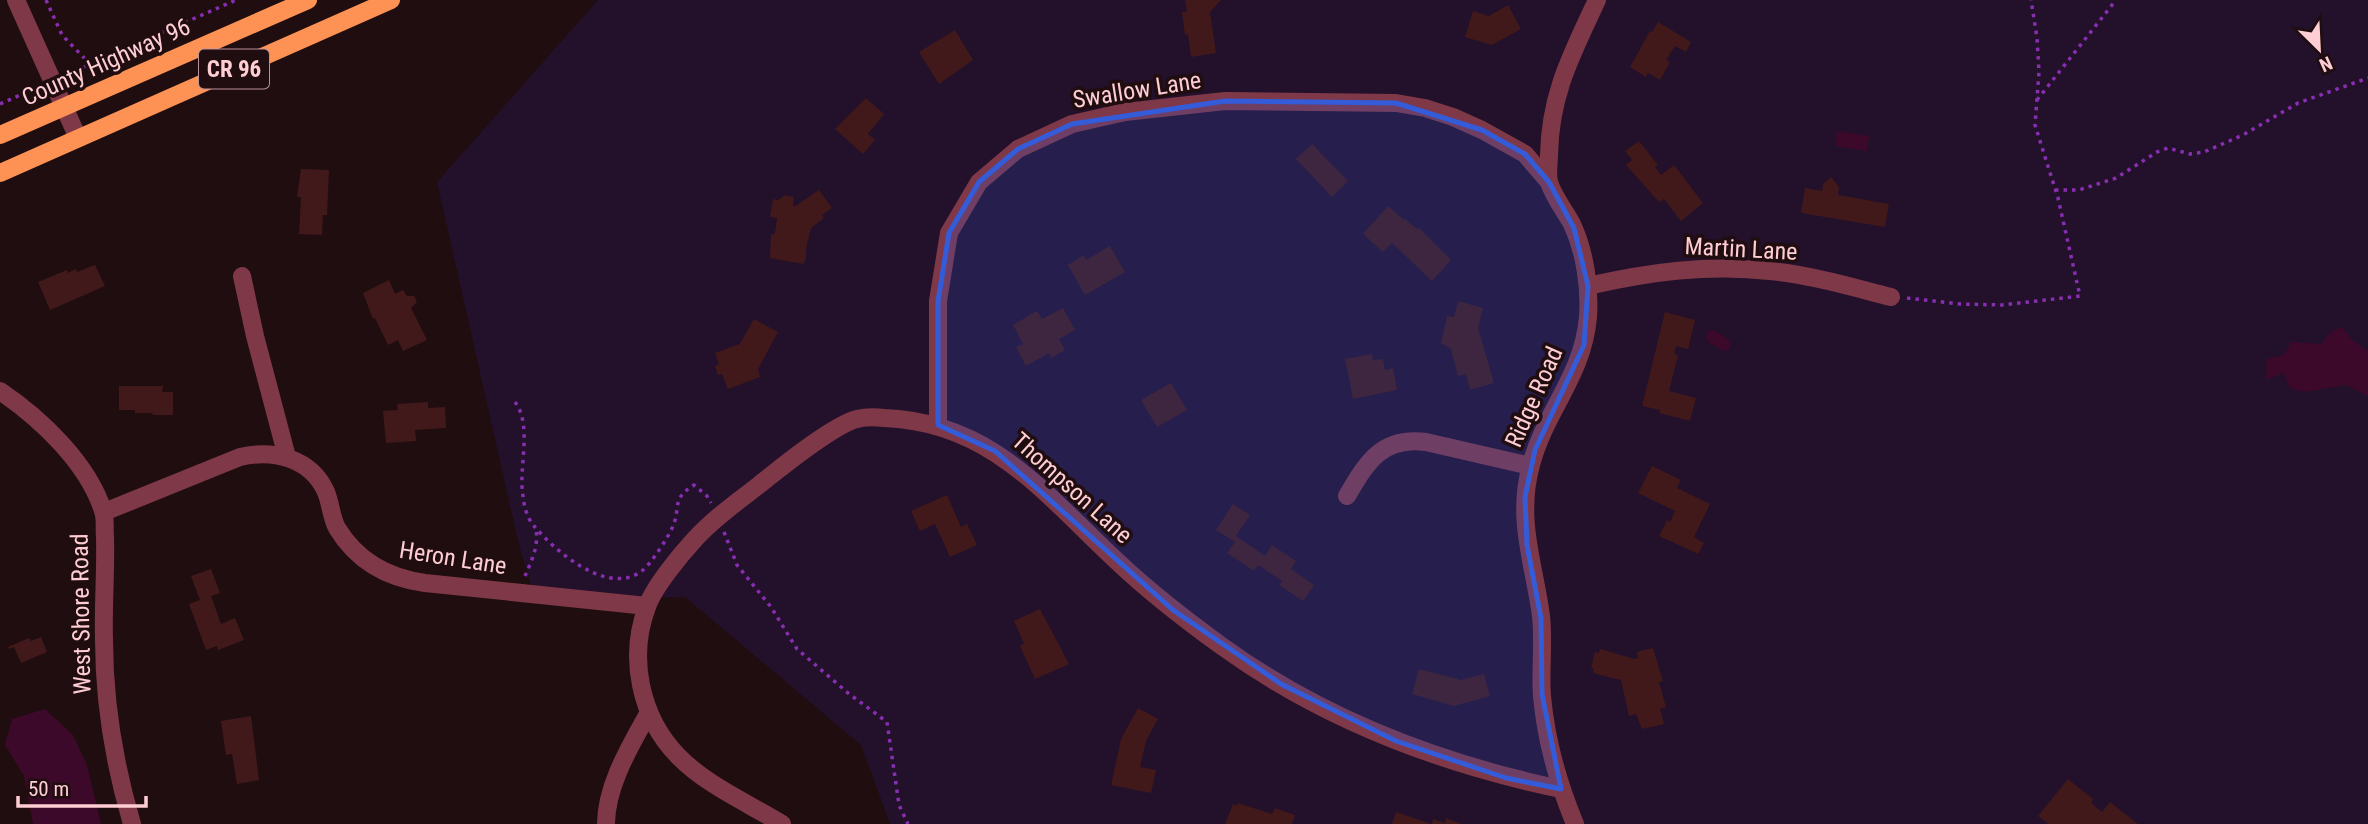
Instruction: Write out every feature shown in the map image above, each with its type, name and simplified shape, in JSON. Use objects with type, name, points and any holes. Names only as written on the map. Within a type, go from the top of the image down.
[{"type":"main road","name":"County Highway 96","points":[[0,135],[308,0]]},
{"type":"main road","name":"CR 96","points":[[0,173],[391,0]]},
{"type":"street","points":[[16,0],[78,138]]},
{"type":"street","name":"Ridge Road","points":[[1574,824],[1547,737],[1542,694],[1541,618],[1524,525],[1530,466],[1535,450],[1571,381],[1581,354],[1588,317],[1588,286],[1582,252],[1574,228],[1549,182],[1549,141],[1563,73],[1597,0]]},
{"type":"street","name":"Swallow Lane","points":[[939,425],[938,301],[949,233],[979,182],[1018,149],[1072,124],[1125,112],[1225,101],[1396,103],[1425,108],[1482,130],[1525,154],[1549,182]]},
{"type":"street","name":"Martin Lane","points":[[1588,286],[1655,272],[1721,268],[1771,271],[1807,277],[1891,297]]},
{"type":"street","points":[[242,276],[287,457]]},
{"type":"street","points":[[0,390],[43,424],[69,453],[90,483],[104,512]]},
{"type":"street","name":"Thompson Lane","points":[[782,824],[699,774],[678,756],[662,737],[642,692],[638,649],[647,606],[661,582],[695,539],[768,478],[834,430],[856,419],[884,418],[939,425],[968,436],[995,451],[1018,468],[1173,610],[1226,649],[1334,713],[1438,757],[1506,778],[1561,789]]},
{"type":"street","points":[[1347,496],[1379,451],[1395,442],[1426,442],[1530,466]]},
{"type":"street","name":"West Shore Road","points":[[132,824],[121,786],[106,695],[104,512],[240,457],[254,453],[272,453],[287,457]]},
{"type":"street","name":"Heron Lane","points":[[287,457],[302,464],[314,475],[325,489],[333,521],[351,547],[384,573],[425,583],[647,606]]},
{"type":"street","points":[[606,824],[611,794],[625,757],[649,712]]},
{"type":"path","points":[[47,0],[62,35],[90,64]]},
{"type":"path","points":[[0,104],[236,0]]},
{"type":"path","points":[[1891,297],[1923,298],[1960,304],[2002,304],[2080,296],[2055,190],[2035,125],[2039,72],[2031,0]]},
{"type":"path","points":[[2037,101],[2116,0]]},
{"type":"path","points":[[2055,190],[2078,190],[2116,178],[2168,148],[2190,154],[2204,152],[2243,135],[2298,103],[2368,78]]},
{"type":"path","points":[[515,402],[521,410],[523,421],[521,481],[526,512],[536,528],[585,569],[600,576],[617,579],[644,570],[673,526],[676,506],[694,485],[714,508]]},
{"type":"path","points":[[523,582],[535,548],[536,528]]},
{"type":"path","points":[[723,530],[737,565],[771,607],[797,649],[887,722],[899,805],[908,824]]},
{"type":"highlighted area","points":[[1225,101],[1396,103],[1482,130],[1525,154],[1549,182],[1574,228],[1588,286],[1584,345],[1535,450],[1525,497],[1527,545],[1541,618],[1542,694],[1561,789],[1506,778],[1396,741],[1281,684],[1173,610],[995,451],[938,425],[938,301],[949,233],[979,182],[1018,149],[1072,124]]},
{"type":"shaded area","points":[[598,0],[2368,0],[2368,824],[890,824],[861,745],[685,597],[587,600],[531,585],[519,545],[437,182]]},
{"type":"shaded area","points":[[1837,131],[1869,136],[1867,151],[1835,146]]},
{"type":"shaded area","points":[[2342,327],[2352,340],[2368,351],[2368,396],[2347,385],[2304,392],[2290,388],[2283,373],[2266,380],[2267,359],[2284,355],[2291,342],[2321,344],[2331,332]]},
{"type":"shaded area","points":[[1709,330],[1726,338],[1731,343],[1730,349],[1724,351],[1710,343],[1706,338]]},
{"type":"shaded area","points":[[45,709],[73,735],[87,765],[101,824],[33,824],[24,776],[5,745],[12,719]]},
{"type":"building","points":[[1185,0],[1221,0],[1210,12],[1216,53],[1191,57],[1182,12],[1187,12]]},
{"type":"building","points":[[1508,5],[1521,29],[1492,45],[1465,37],[1473,11],[1489,16]]},
{"type":"building","points":[[1658,22],[1691,42],[1686,52],[1675,46],[1666,60],[1670,62],[1660,80],[1648,73],[1646,77],[1630,67]]},
{"type":"building","points":[[955,30],[973,60],[939,84],[919,52]]},
{"type":"building","points":[[866,98],[884,114],[868,134],[875,140],[863,154],[835,129]]},
{"type":"building","points":[[1639,141],[1658,165],[1655,167],[1661,175],[1674,165],[1703,203],[1681,221],[1664,199],[1659,202],[1626,165],[1632,160],[1625,151]]},
{"type":"building","points":[[1312,144],[1348,181],[1332,197],[1296,159]]},
{"type":"building","points":[[301,169],[329,170],[327,215],[323,215],[322,235],[299,234],[301,197],[297,197]]},
{"type":"building","points":[[1831,177],[1839,187],[1838,195],[1889,204],[1885,227],[1801,213],[1805,188],[1822,191],[1823,184]]},
{"type":"building","points":[[819,190],[832,208],[811,228],[803,264],[770,258],[771,235],[775,233],[777,218],[770,217],[773,199],[778,200],[785,195],[794,197],[794,207]]},
{"type":"building","points":[[1388,206],[1404,220],[1419,228],[1451,260],[1432,281],[1392,243],[1383,252],[1363,234]]},
{"type":"building","points":[[1110,246],[1125,272],[1085,295],[1068,265],[1084,255],[1086,260]]},
{"type":"building","points":[[95,265],[105,286],[50,310],[38,282],[67,270],[68,273],[76,269],[77,272]]},
{"type":"building","points":[[389,280],[395,294],[403,290],[407,296],[414,296],[417,302],[411,308],[427,340],[403,351],[398,340],[388,345],[375,318],[373,319],[363,293]]},
{"type":"building","points":[[1458,301],[1483,308],[1478,328],[1494,383],[1470,390],[1466,374],[1458,376],[1451,349],[1441,343],[1447,316],[1454,317]]},
{"type":"building","points":[[1063,308],[1075,330],[1059,339],[1065,350],[1051,358],[1049,353],[1026,366],[1016,347],[1023,344],[1013,325],[1037,311],[1042,319]]},
{"type":"building","points":[[1665,312],[1695,320],[1688,349],[1676,346],[1674,354],[1678,355],[1669,391],[1696,398],[1690,421],[1642,406]]},
{"type":"building","points":[[754,319],[778,332],[758,369],[760,377],[728,389],[722,374],[718,375],[715,366],[719,364],[715,353],[740,344]]},
{"type":"building","points":[[1372,354],[1373,360],[1383,359],[1385,370],[1393,368],[1397,390],[1353,399],[1345,359]]},
{"type":"building","points":[[1171,383],[1187,410],[1157,427],[1141,400]]},
{"type":"building","points":[[119,386],[163,386],[162,392],[173,392],[173,415],[119,410]]},
{"type":"building","points":[[428,402],[428,408],[445,407],[446,428],[415,430],[416,441],[386,443],[383,411],[398,410],[397,404]]},
{"type":"building","points":[[1652,466],[1681,480],[1677,488],[1710,504],[1694,537],[1704,543],[1698,554],[1659,536],[1675,511],[1638,493]]},
{"type":"building","points":[[947,495],[961,527],[967,524],[977,545],[950,557],[935,524],[920,531],[911,511]]},
{"type":"building","points":[[1233,504],[1250,515],[1236,536],[1265,556],[1272,545],[1296,561],[1291,569],[1314,585],[1303,601],[1279,585],[1282,581],[1258,565],[1254,571],[1227,553],[1235,542],[1216,530]]},
{"type":"building","points":[[211,569],[220,593],[211,596],[221,624],[235,618],[244,640],[218,650],[217,646],[206,650],[189,604],[200,600],[191,576]]},
{"type":"building","points":[[1040,609],[1069,664],[1035,679],[1020,646],[1024,644],[1014,621]]},
{"type":"building","points":[[41,637],[47,652],[21,663],[14,647],[8,647],[29,638],[31,641]]},
{"type":"building","points":[[1653,648],[1663,681],[1659,682],[1666,707],[1660,709],[1664,724],[1642,729],[1636,714],[1629,716],[1621,680],[1593,673],[1594,669],[1591,668],[1595,652],[1599,653],[1600,649],[1634,659],[1638,658],[1637,652]]},
{"type":"building","points":[[1419,669],[1461,680],[1484,674],[1490,696],[1454,706],[1412,694]]},
{"type":"building","points":[[1138,708],[1158,719],[1146,741],[1140,767],[1156,770],[1151,793],[1111,785],[1121,739]]},
{"type":"building","points":[[251,716],[259,780],[237,784],[232,754],[226,755],[221,721]]},
{"type":"building","points":[[2068,779],[2093,799],[2091,803],[2102,812],[2110,802],[2138,824],[2048,824],[2038,816]]},
{"type":"building","points":[[1238,803],[1272,814],[1275,808],[1295,815],[1292,824],[1225,824],[1233,804],[1237,806]]},
{"type":"building","points":[[1396,812],[1431,824],[1392,824]]},
{"type":"building","points":[[1446,818],[1461,824],[1432,824],[1433,819],[1445,823]]}]
